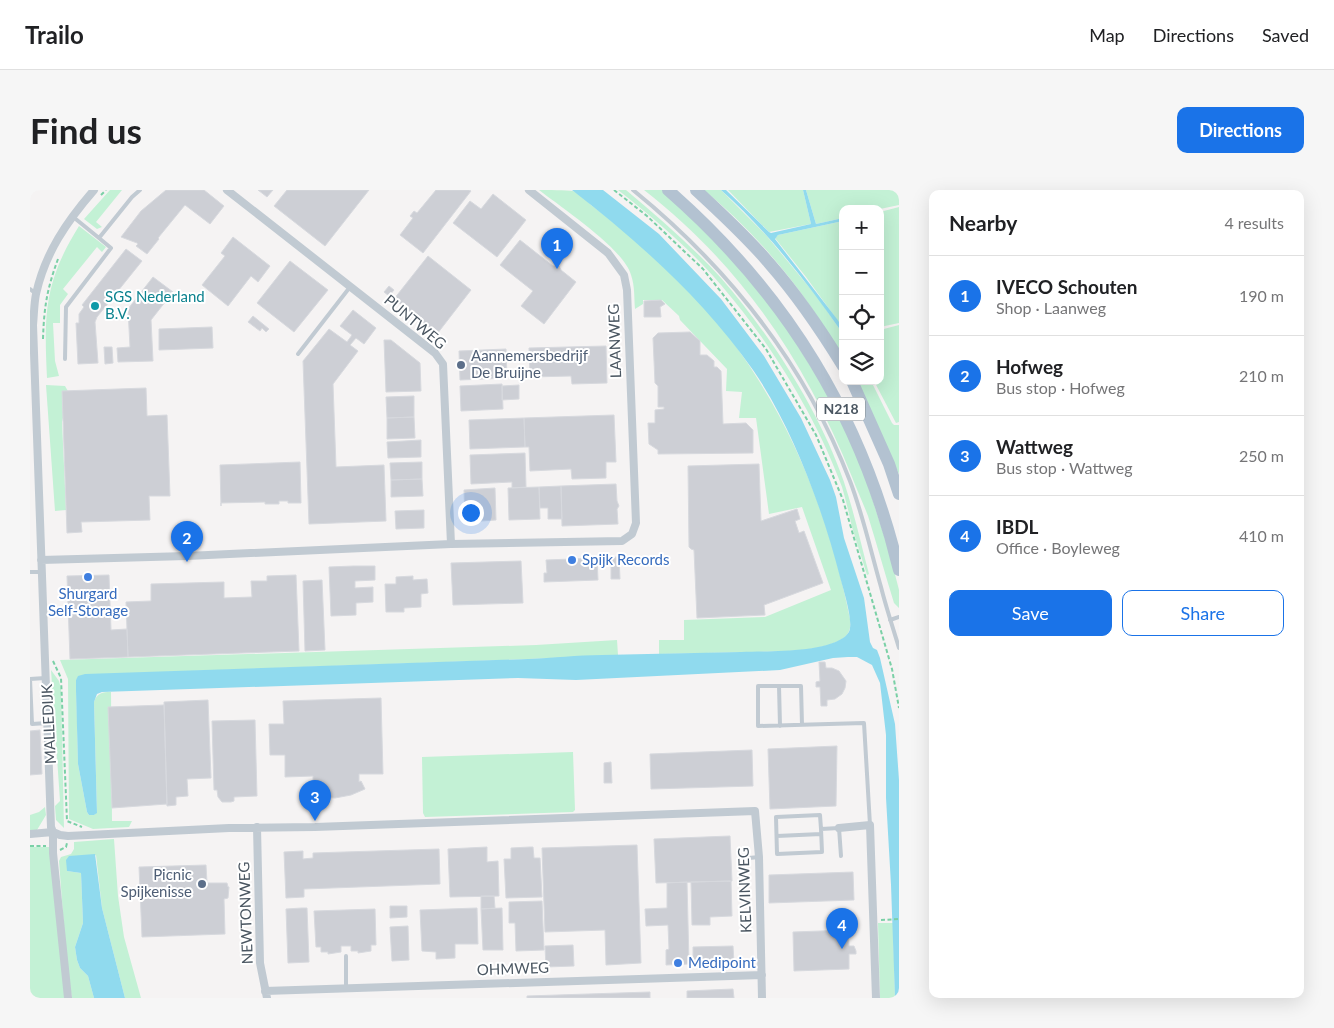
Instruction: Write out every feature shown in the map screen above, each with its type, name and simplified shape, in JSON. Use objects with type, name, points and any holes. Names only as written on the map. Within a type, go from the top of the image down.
[{"type":"main road","name":"N218","points":[[668,190],[714,233],[748,270],[778,307],[814,359],[837,401],[863,456],[882,509],[899,570]]},
{"type":"main road","points":[[696,190],[734,225],[769,263],[799,300],[839,360]]},
{"type":"main road","name":"N218","points":[[854,385],[889,464],[899,494]]},
{"type":"street","name":"MALLEDIJK","points":[[68,998],[53,832],[50,827],[41,572],[33,418],[33,292],[56,241],[72,216],[94,190]]},
{"type":"street","name":"PUNTWEG","points":[[227,190],[435,353],[443,364],[451,544]]},
{"type":"street","name":"LAANWEG","points":[[451,544],[622,541],[632,534],[636,523],[627,290],[624,275],[608,253],[529,190]]},
{"type":"street","points":[[40,560],[197,556],[451,544]]},
{"type":"street","name":"KELVINWEG","points":[[257,827],[315,827],[755,811],[759,857],[762,998]]},
{"type":"street","points":[[839,828],[870,825],[876,998]]},
{"type":"street","points":[[30,834],[53,832],[68,836],[257,827]]},
{"type":"street","name":"NEWTONWEG","points":[[257,827],[260,963],[266,994]]},
{"type":"street","name":"OHMWEG","points":[[266,994],[346,988],[762,975]]},
{"type":"lane","points":[[98,238],[140,190]]},
{"type":"lane","points":[[633,190],[706,255],[738,292],[796,372],[821,418],[850,482],[899,648]]},
{"type":"lane","points":[[65,359],[66,307],[111,248],[72,216]]},
{"type":"lane","points":[[298,354],[350,287]]},
{"type":"lane","points":[[30,572],[41,572]]},
{"type":"lane","points":[[890,620],[899,618]]},
{"type":"lane","points":[[45,678],[30,678],[32,724],[47,723]]},
{"type":"lane","points":[[802,725],[801,686],[758,686],[758,726],[780,726],[864,723],[870,825]]},
{"type":"lane","points":[[780,686],[780,726]]},
{"type":"lane","points":[[820,815],[821,831],[822,852],[777,854],[776,817],[820,815]]},
{"type":"lane","points":[[776,836],[839,828],[841,856]]},
{"type":"lane","points":[[740,858],[759,857]]},
{"type":"lane","points":[[346,956],[346,988]]},
{"type":"path","points":[[100,196],[106,190]]},
{"type":"path","points":[[614,190],[646,216],[702,269],[766,349],[816,435],[843,500],[892,669],[899,708]]},
{"type":"path","points":[[42,347],[46,295],[58,258]]},
{"type":"path","name":"MALLEDIJK","points":[[54,661],[61,678],[67,821],[84,828]]},
{"type":"path","points":[[30,846],[54,846]]},
{"type":"path","points":[[874,921],[899,919]]},
{"type":"green space","points":[[110,190],[122,190],[96,222],[102,227],[97,229],[84,219]]},
{"type":"green space","points":[[539,190],[573,191],[583,197],[670,272],[716,321],[742,355],[771,401],[787,431],[814,492],[825,523],[835,555],[850,619],[847,635],[842,639],[821,647],[798,650],[659,654],[659,640],[684,640],[684,620],[765,617],[831,590],[802,507],[769,514],[756,418],[739,418],[742,392],[726,391],[727,369],[662,300],[643,300],[643,304],[635,309],[631,275],[617,253],[605,241]]},
{"type":"green space","points":[[618,190],[626,190],[675,232],[710,266],[758,324],[792,375],[822,428],[834,455],[848,493],[869,574],[867,575],[842,487],[831,460],[805,407],[774,355],[739,307],[697,259],[672,235]]},
{"type":"green space","points":[[644,190],[662,190],[721,244],[778,314],[829,396],[862,467],[889,551],[899,590],[899,608],[894,603],[868,516],[852,477],[834,435],[792,356],[768,319],[741,284],[679,219]]},
{"type":"green space","points":[[704,190],[721,190],[766,235],[818,298],[839,328],[839,352],[814,312],[781,268],[725,208]]},
{"type":"green space","points":[[728,190],[803,190],[811,224],[769,232]]},
{"type":"green space","points":[[806,190],[899,190],[899,205],[884,208],[884,205],[839,205],[839,219],[816,224]]},
{"type":"green space","points":[[899,207],[899,323],[884,326],[884,250],[884,211]]},
{"type":"green space","points":[[839,222],[839,322],[775,238],[778,235]]},
{"type":"green space","points":[[79,226],[106,247],[102,252],[97,247],[63,289],[68,294],[60,305],[60,323],[53,323],[55,361],[59,376],[47,378],[46,336],[49,299],[59,265],[67,246]]},
{"type":"green space","points":[[899,325],[899,422],[896,423],[876,385],[884,385],[884,329]]},
{"type":"green space","points":[[46,385],[65,386],[69,393],[62,422],[66,510],[55,511]]},
{"type":"green space","points":[[857,385],[873,385],[892,423],[899,425],[899,474]]},
{"type":"green space","points":[[617,640],[618,655],[82,675],[76,680],[78,764],[87,812],[89,815],[94,815],[97,812],[94,702],[100,694],[111,692],[112,821],[132,821],[129,827],[93,829],[69,819],[68,679],[60,660],[536,645]]},
{"type":"green space","points":[[51,670],[59,681],[61,689],[64,828],[56,820],[55,806],[60,801]]},
{"type":"green space","points":[[573,752],[575,810],[573,812],[425,817],[423,813],[422,757]]},
{"type":"green space","points":[[45,807],[46,815],[37,830],[30,831],[30,815],[39,812]]},
{"type":"green space","points":[[114,839],[118,896],[124,937],[141,998],[125,998],[102,908],[96,855],[67,871],[81,873],[83,923],[75,947],[77,960],[80,968],[88,976],[94,998],[72,998],[67,967],[59,861],[61,857],[71,854],[74,849],[74,842]]},
{"type":"green space","points":[[30,847],[50,847],[65,998],[30,998]]},
{"type":"green space","points":[[878,923],[893,923],[895,998],[880,998]]},
{"type":"water","points":[[572,190],[603,190],[659,234],[721,299],[764,356],[801,418],[830,480],[836,497],[844,538],[864,598],[870,642],[873,648],[877,650],[880,658],[895,724],[899,780],[899,998],[895,998],[886,798],[886,735],[880,683],[872,665],[857,657],[833,658],[780,670],[576,680],[518,678],[102,692],[97,694],[94,702],[97,813],[89,815],[87,812],[78,764],[76,691],[78,676],[85,674],[528,659],[593,655],[779,651],[821,646],[833,643],[848,634],[850,629],[849,610],[825,524],[805,469],[767,392],[734,344],[692,296],[622,230]]},
{"type":"water","points":[[721,190],[726,190],[771,233],[811,224],[803,190],[806,190],[816,224],[839,219],[839,222],[778,235],[775,239],[837,319],[839,328],[786,258]]},
{"type":"water","points":[[95,854],[102,908],[125,998],[94,998],[88,976],[80,968],[77,960],[75,947],[83,923],[81,873],[67,871],[66,860],[69,856]]},
{"type":"building","points":[[166,190],[204,190],[224,206],[210,224],[185,205],[147,254],[136,246],[137,243],[121,237],[141,211]]},
{"type":"building","points":[[258,190],[273,190],[267,197]]},
{"type":"building","points":[[287,190],[369,190],[325,246],[274,206]]},
{"type":"building","points":[[436,190],[471,191],[423,253],[400,235],[413,218],[410,216],[414,211],[417,213]]},
{"type":"building","points":[[493,194],[526,220],[497,257],[453,223],[470,201],[481,209]]},
{"type":"building","points":[[233,237],[270,266],[258,282],[251,276],[228,306],[202,285],[225,256],[221,253]]},
{"type":"building","points":[[520,240],[553,266],[559,266],[561,270],[576,282],[544,324],[521,306],[533,291],[500,265]]},
{"type":"building","name":"SGS Nederland B.V.","points":[[126,249],[142,261],[97,317],[95,322],[98,363],[78,364],[76,323],[79,323],[79,314],[84,307],[82,305]]},
{"type":"building","points":[[428,256],[471,290],[437,334],[394,299]]},
{"type":"building","points":[[290,261],[328,290],[294,332],[257,303]]},
{"type":"building","points":[[153,277],[173,292],[151,320],[153,361],[118,362],[117,348],[130,347],[128,309]]},
{"type":"building","points":[[389,286],[394,290],[389,296],[384,292]]},
{"type":"building","points":[[661,300],[665,304],[660,307],[661,317],[644,317],[644,301]]},
{"type":"building","points":[[353,310],[376,328],[364,344],[356,338],[350,345],[358,351],[333,384],[336,467],[384,465],[386,521],[309,524],[303,361],[329,329],[347,342],[352,335],[340,326]]},
{"type":"building","points":[[253,316],[269,329],[266,332],[262,328],[260,331],[248,322]]},
{"type":"building","points":[[212,327],[213,348],[159,350],[159,329]]},
{"type":"building","points":[[690,332],[700,341],[700,355],[707,355],[714,361],[714,367],[721,371],[723,424],[746,423],[753,430],[753,453],[658,454],[658,450],[649,444],[648,423],[655,423],[655,410],[664,409],[664,407],[658,407],[658,386],[655,383],[653,338],[658,333]]},
{"type":"building","points":[[384,340],[391,340],[420,363],[421,391],[386,392]]},
{"type":"building","points":[[606,346],[607,383],[572,384],[571,376],[530,377],[529,348]]},
{"type":"building","points":[[104,347],[112,347],[113,363],[105,364]]},
{"type":"building","points":[[506,349],[507,378],[460,380],[459,351]]},
{"type":"building","points":[[502,384],[503,409],[461,411],[460,386]]},
{"type":"building","points":[[519,385],[519,399],[502,400],[502,386]]},
{"type":"building","points":[[146,388],[147,416],[167,415],[170,496],[149,496],[150,520],[81,522],[82,532],[67,533],[62,391]]},
{"type":"building","points":[[414,396],[414,417],[387,418],[386,397]]},
{"type":"building","points":[[614,415],[616,462],[606,462],[606,478],[572,479],[571,469],[530,471],[529,447],[525,447],[524,418]]},
{"type":"building","points":[[414,417],[415,438],[387,439],[387,418]]},
{"type":"building","points":[[524,418],[525,447],[470,449],[469,420]]},
{"type":"building","points":[[421,440],[421,457],[388,458],[387,442]]},
{"type":"building","points":[[525,453],[526,487],[512,488],[512,482],[471,484],[470,455]]},
{"type":"building","points":[[300,462],[301,503],[279,501],[279,504],[265,504],[265,502],[221,503],[221,506],[220,465]]},
{"type":"building","points":[[422,462],[422,479],[391,480],[390,463]]},
{"type":"building","points":[[759,464],[761,521],[797,509],[800,519],[795,521],[799,533],[804,531],[823,583],[764,605],[765,615],[697,618],[694,550],[689,547],[688,466]]},
{"type":"building","points":[[422,479],[423,496],[391,497],[391,480]]},
{"type":"building","points":[[616,484],[619,506],[617,509],[618,524],[562,526],[561,486]]},
{"type":"building","points":[[561,486],[562,519],[548,519],[548,508],[540,508],[539,487]]},
{"type":"building","points":[[539,487],[540,519],[509,520],[508,488]]},
{"type":"building","points":[[495,488],[496,520],[465,522],[464,490]]},
{"type":"building","points":[[424,510],[424,528],[396,529],[395,511]]},
{"type":"building","points":[[611,557],[619,557],[620,579],[611,579]]},
{"type":"building","points":[[597,558],[598,580],[544,582],[544,573],[547,573],[546,560]]},
{"type":"building","points":[[521,561],[523,603],[453,605],[451,563]]},
{"type":"building","points":[[375,566],[375,580],[355,581],[355,588],[373,587],[373,602],[356,603],[356,615],[331,616],[329,567]]},
{"type":"building","points":[[109,575],[111,630],[127,629],[128,657],[70,659],[67,576]]},
{"type":"building","points":[[296,575],[299,651],[128,657],[126,602],[151,601],[151,584],[224,582],[224,598],[252,597],[251,581],[267,581],[267,576]]},
{"type":"building","points":[[413,576],[413,580],[427,579],[428,593],[421,594],[421,607],[404,608],[404,612],[386,612],[385,584],[396,584],[396,577]]},
{"type":"building","points":[[322,580],[325,650],[305,651],[303,581]]},
{"type":"building","points":[[819,662],[825,662],[826,668],[839,671],[846,681],[842,694],[835,699],[827,700],[827,706],[821,706],[820,687],[816,687],[816,682],[820,681]]},
{"type":"building","points":[[381,698],[383,774],[359,774],[359,782],[361,781],[365,789],[351,795],[335,798],[308,796],[310,788],[313,788],[313,776],[285,777],[285,755],[270,755],[269,724],[284,724],[283,701]]},
{"type":"building","points":[[208,700],[211,778],[187,779],[188,796],[176,797],[176,805],[167,806],[164,702]]},
{"type":"building","points":[[164,705],[167,804],[112,808],[108,707]]},
{"type":"building","points":[[255,720],[257,796],[234,797],[234,801],[222,802],[218,797],[217,790],[214,790],[212,721]]},
{"type":"building","points":[[40,730],[42,774],[30,775],[30,731]]},
{"type":"building","points":[[837,746],[836,806],[770,809],[768,749]]},
{"type":"building","points":[[752,750],[753,786],[651,789],[650,754]]},
{"type":"building","points":[[611,762],[612,783],[604,783],[604,763]]},
{"type":"building","points":[[730,836],[732,881],[656,883],[654,839]]},
{"type":"building","points":[[637,845],[641,963],[606,965],[605,930],[545,932],[542,848]]},
{"type":"building","points":[[487,847],[487,862],[498,861],[499,896],[450,897],[448,849]]},
{"type":"building","points":[[533,847],[534,858],[540,858],[542,897],[506,898],[504,859],[511,859],[511,848]]},
{"type":"building","points":[[439,849],[440,884],[304,889],[304,897],[286,898],[284,852],[303,851],[303,859],[313,858],[313,853]]},
{"type":"building","points":[[206,865],[207,883],[227,883],[229,887],[228,898],[224,899],[225,934],[142,937],[139,867]]},
{"type":"building","points":[[853,872],[854,900],[769,903],[769,875]]},
{"type":"building","points":[[731,881],[732,916],[710,917],[710,925],[692,925],[691,882]]},
{"type":"building","points":[[687,882],[689,964],[666,965],[666,950],[669,949],[668,925],[646,926],[645,909],[667,908],[667,883]]},
{"type":"building","points":[[481,896],[494,896],[495,908],[481,909]]},
{"type":"building","points":[[542,901],[544,950],[516,951],[515,923],[509,923],[509,902]]},
{"type":"building","points":[[390,906],[407,906],[407,917],[390,918]]},
{"type":"building","points":[[307,908],[309,962],[288,963],[286,909]]},
{"type":"building","points":[[477,908],[478,944],[455,944],[455,958],[436,959],[436,952],[422,951],[420,910]]},
{"type":"building","points":[[502,908],[503,950],[483,950],[481,909]]},
{"type":"building","points":[[375,909],[376,945],[371,945],[371,951],[358,953],[358,951],[351,951],[351,946],[341,946],[341,952],[328,954],[328,952],[321,952],[321,947],[316,947],[314,911]]},
{"type":"building","points":[[408,926],[409,960],[392,961],[390,927]]},
{"type":"building","points":[[848,930],[849,946],[854,946],[856,951],[856,954],[849,954],[849,969],[794,971],[793,932]]},
{"type":"building","points":[[573,945],[574,966],[546,967],[545,946]]},
{"type":"building","points":[[733,946],[734,963],[693,964],[693,947]]},
{"type":"building","points":[[733,989],[734,998],[687,998],[687,991]]},
{"type":"building","points":[[650,992],[650,998],[527,998],[527,996]]},
{"type":"place","name":"IVECO Schouten","points":[[557,269]]},
{"type":"place","name":"SGS Nederland B.V.","points":[[95,306]]},
{"type":"place","name":"Aannemersbedrijf De Bruijne","points":[[461,365]]},
{"type":"place","name":"Spijk Records","points":[[572,560]]},
{"type":"place","name":"Hofweg","points":[[187,562]]},
{"type":"place","name":"Shurgard Self-Storage","points":[[88,577]]},
{"type":"place","name":"Wattweg","points":[[315,821]]},
{"type":"place","name":"Picnic Spijkenisse","points":[[202,884]]},
{"type":"place","name":"IBDL","points":[[842,949]]},
{"type":"place","name":"Medipoint","points":[[678,963]]}]
